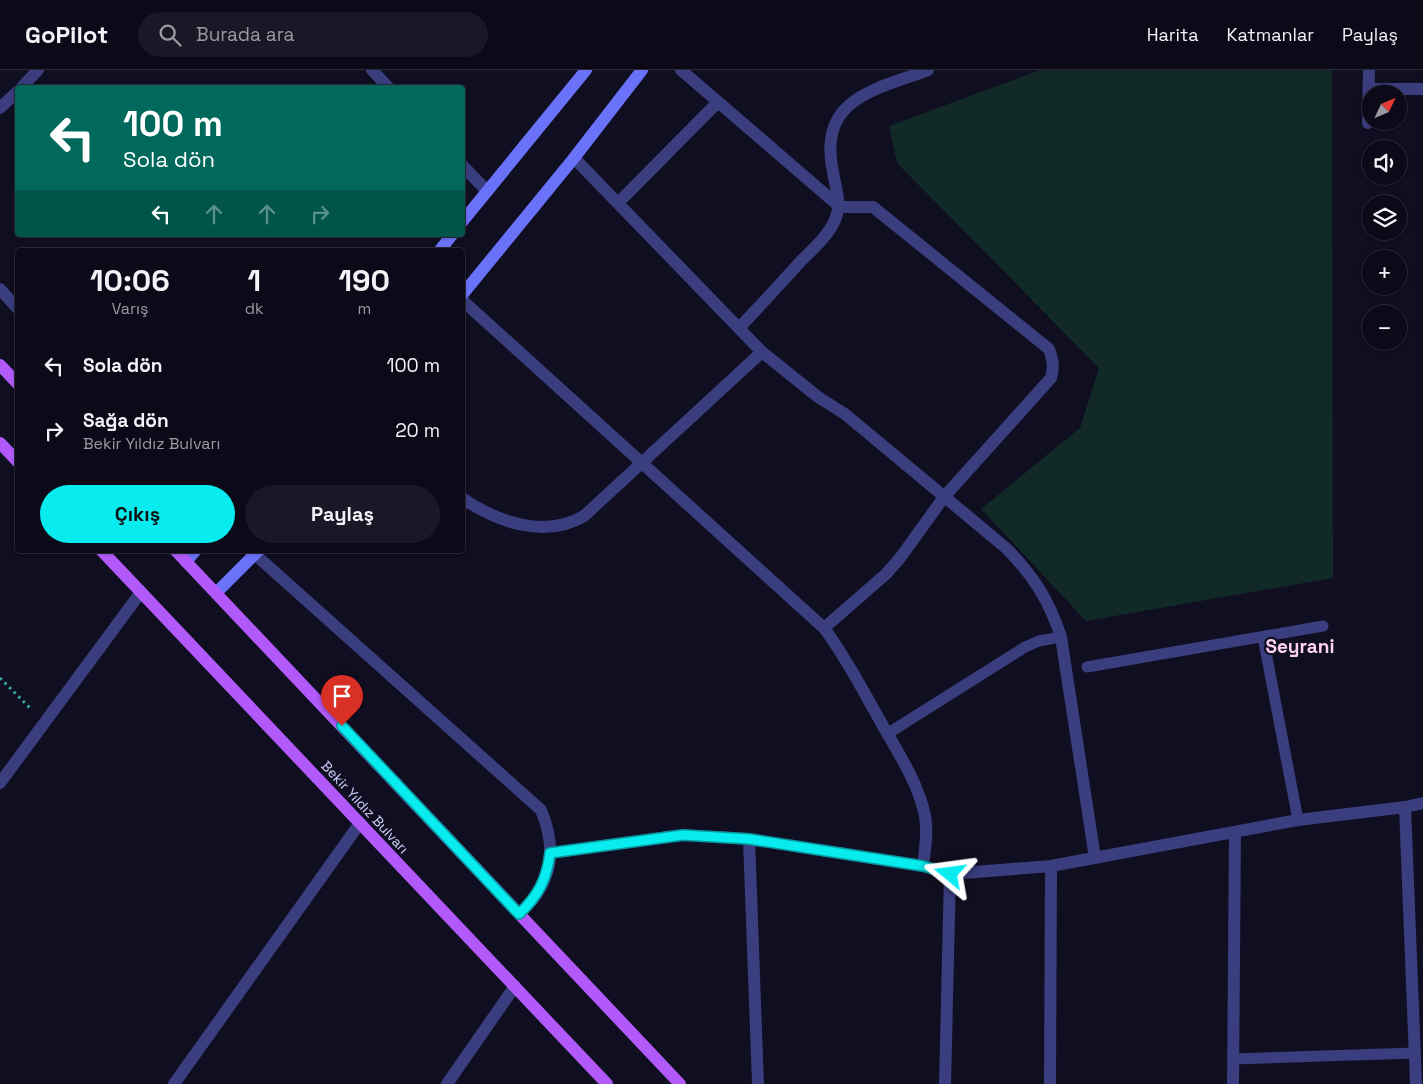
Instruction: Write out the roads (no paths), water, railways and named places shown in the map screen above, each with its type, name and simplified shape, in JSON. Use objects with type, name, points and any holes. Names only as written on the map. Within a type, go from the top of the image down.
[{"type":"main road","points":[[0,365],[15,381]]},
{"type":"main road","points":[[0,443],[15,459]]},
{"type":"main road","name":"Bekir Yıldız Bulvarı","points":[[104,553],[607,1084]]},
{"type":"main road","points":[[178,553],[680,1084]]},
{"type":"street","points":[[24,85],[38,70]]},
{"type":"street","points":[[372,70],[386,85]]},
{"type":"street","points":[[465,218],[586,70]]},
{"type":"street","points":[[465,291],[574,158],[642,70]]},
{"type":"street","points":[[681,70],[840,207],[873,207],[1049,349],[1053,359],[1054,370],[1051,378],[944,497],[900,558],[886,574],[824,628]]},
{"type":"street","points":[[739,328],[829,231],[840,207],[829,146],[836,122],[844,110],[868,92],[928,70]]},
{"type":"street","points":[[1369,70],[1369,85]]},
{"type":"street","points":[[1408,89],[1423,89]]},
{"type":"street","points":[[0,108],[15,94]]},
{"type":"street","points":[[618,204],[718,102]]},
{"type":"street","points":[[574,158],[762,352],[818,397],[845,414],[1006,548],[1037,583],[1047,600],[1061,637],[1095,858]]},
{"type":"street","points":[[465,168],[487,191]]},
{"type":"street","points":[[442,248],[450,237]]},
{"type":"street","points":[[0,289],[15,306]]},
{"type":"street","points":[[465,303],[824,628],[850,667],[920,798],[925,818],[926,839],[923,866]]},
{"type":"street","points":[[465,500],[484,512],[516,524],[534,526],[563,525],[574,522],[584,516],[642,464],[762,352]]},
{"type":"street","points":[[186,562],[194,553]]},
{"type":"street","points":[[216,593],[254,553]]},
{"type":"street","points":[[256,553],[541,810],[550,838],[549,868],[541,887],[519,914]]},
{"type":"street","points":[[0,783],[141,592]]},
{"type":"street","points":[[550,853],[683,835],[749,839],[923,866],[950,874],[1051,866],[1298,820],[1405,807],[1423,803]]},
{"type":"street","points":[[1405,807],[1416,1084]]},
{"type":"street","points":[[174,1084],[360,822]]},
{"type":"street","points":[[1233,1084],[1235,832]]},
{"type":"street","points":[[749,839],[758,1084]]},
{"type":"street","points":[[1050,1084],[1051,866]]},
{"type":"street","points":[[945,1084],[950,874]]},
{"type":"street","points":[[447,1084],[515,986]]},
{"type":"lane","points":[[1087,667],[1323,626]]},
{"type":"lane","points":[[887,734],[1025,647],[1039,641],[1061,637]]},
{"type":"lane","points":[[1263,637],[1298,820]]},
{"type":"lane","points":[[1233,1059],[1415,1053]]},
{"type":"district","name":"Seyrani","points":[[1300,646]]}]
